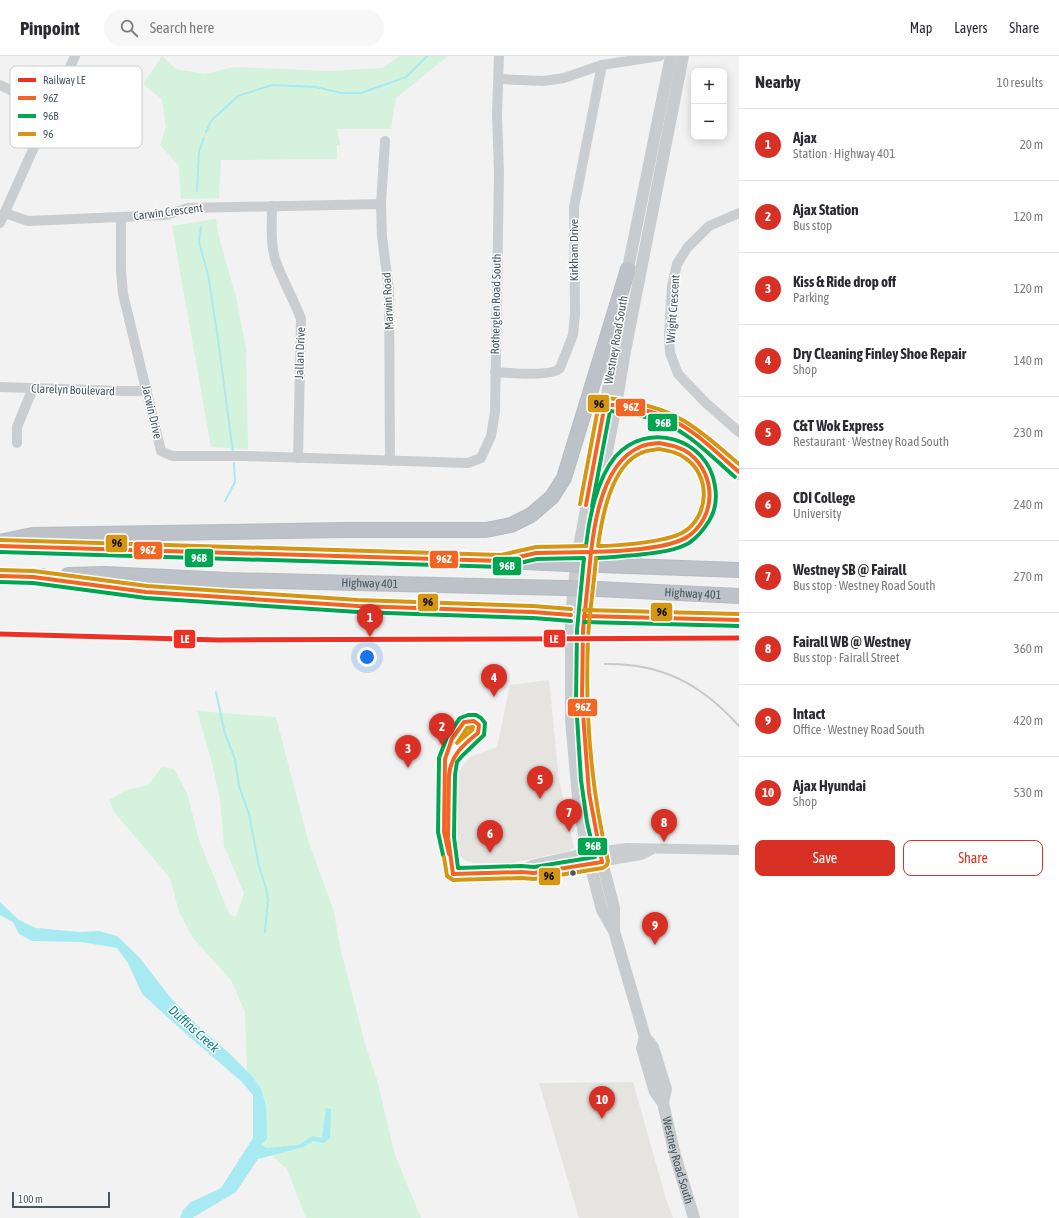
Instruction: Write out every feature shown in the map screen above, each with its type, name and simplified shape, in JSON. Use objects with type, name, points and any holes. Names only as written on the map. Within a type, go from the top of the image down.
[{"type":"highway","points":[[0,542],[32,535],[343,530],[458,531],[486,530],[511,525],[531,515],[552,497],[564,478],[628,269]]},
{"type":"highway","points":[[611,405],[652,413],[672,420],[685,427],[739,472]]},
{"type":"highway","points":[[596,517],[605,488],[614,469],[623,458],[634,449],[643,445],[655,442],[672,444],[682,448],[695,456],[708,480],[711,491],[711,504],[708,512],[702,523],[684,539],[668,545],[600,558]]},
{"type":"highway","points":[[0,546],[502,561],[600,558],[739,570]]},
{"type":"highway","name":"Highway 401","points":[[0,576],[32,577],[105,574],[228,580],[565,588],[739,596]]},
{"type":"highway","points":[[32,577],[146,592],[358,606],[739,620]]},
{"type":"main road","name":"Westney Road South","points":[[578,615],[602,477],[628,269],[671,56]]},
{"type":"main road","name":"Westney Road South","points":[[683,56],[625,351],[580,538],[578,615],[570,692],[572,735],[579,808],[595,858],[614,908],[614,931],[645,1037],[653,1047],[666,1089],[663,1103],[675,1155],[694,1218]]},
{"type":"street","points":[[71,66],[75,56]]},
{"type":"street","name":"Rotherglen Road South","points":[[390,461],[468,463],[481,458],[491,436],[495,412],[499,173],[497,115],[500,79],[499,56]]},
{"type":"street","points":[[500,79],[543,81],[564,78],[602,65],[660,56]]},
{"type":"street","name":"Kirkham Drive","points":[[495,372],[541,374],[557,371],[560,368],[573,335],[575,314],[574,207],[602,65]]},
{"type":"street","points":[[0,85],[10,90]]},
{"type":"street","name":"Marwin Road","points":[[385,141],[381,204],[382,237],[389,290],[390,461]]},
{"type":"street","points":[[0,224],[34,148]]},
{"type":"street","name":"Carwin Crescent","points":[[5,213],[28,221],[166,215],[188,208],[381,204]]},
{"type":"street","name":"Jallan Drive","points":[[272,206],[272,234],[276,261],[301,319],[298,458]]},
{"type":"street","name":"Wright Crescent","points":[[739,213],[709,226],[687,248],[677,264],[672,286],[669,335],[670,353],[678,374],[706,403],[739,432]]},
{"type":"street","name":"Jacwin Drive","points":[[121,218],[121,270],[123,294],[161,451],[172,456],[390,461]]},
{"type":"street","name":"Clarelyn Boulevard","points":[[0,387],[147,391]]},
{"type":"street","points":[[17,443],[17,427],[32,388]]},
{"type":"street","points":[[453,874],[521,872],[532,865],[595,858],[641,855],[652,850],[739,850]]},
{"type":"shaded area","points":[[549,680],[559,779],[574,847],[569,851],[511,863],[476,863],[466,861],[458,854],[455,844],[455,791],[458,772],[470,757],[497,747],[510,685]]},
{"type":"shaded area","points":[[633,1082],[666,1199],[673,1218],[579,1218],[539,1083]]},
{"type":"green space","points":[[162,56],[176,69],[205,74],[234,67],[329,71],[383,68],[399,56],[448,56],[396,98],[391,129],[337,129],[340,145],[337,145],[337,159],[221,160],[219,198],[181,199],[179,166],[160,145],[166,127],[162,100],[143,84]]},
{"type":"green space","points":[[216,219],[219,237],[237,301],[246,349],[248,449],[211,447],[172,226]]},
{"type":"green space","points":[[197,711],[276,717],[308,840],[334,912],[340,947],[365,1044],[377,1080],[395,1155],[421,1218],[306,1218],[287,1169],[260,1145],[262,1088],[247,1071],[245,1012],[231,980],[193,938],[179,912],[170,878],[114,812],[109,800],[126,790],[148,785],[162,767],[174,769],[187,793],[199,840],[229,914],[236,917],[244,893],[224,846],[220,799],[212,763]]},
{"type":"water","name":"Duffins Creek","points":[[0,902],[19,920],[36,928],[80,932],[99,931],[117,936],[139,957],[170,997],[200,1028],[228,1052],[252,1076],[261,1088],[266,1106],[267,1139],[261,1145],[267,1148],[299,1145],[312,1136],[322,1138],[326,1108],[331,1109],[330,1138],[324,1143],[313,1141],[304,1147],[258,1159],[236,1192],[192,1218],[180,1218],[183,1210],[191,1202],[221,1188],[253,1138],[253,1095],[241,1081],[142,994],[128,963],[117,948],[81,942],[32,941],[19,934],[13,922],[0,915]]},
{"type":"waterway","points":[[206,132],[211,121],[238,96],[272,85],[316,87],[341,93],[361,93],[406,77],[427,56]]},
{"type":"waterway","points":[[197,191],[199,151],[204,138]]},
{"type":"waterway","points":[[201,227],[199,242],[208,275],[233,452]]},
{"type":"waterway","points":[[225,501],[235,482],[234,463]]},
{"type":"waterway","points":[[216,692],[225,734],[235,759],[239,786],[249,814],[259,866],[266,888],[268,900],[265,932]]},
{"type":"railway","points":[[605,664],[645,667],[679,679],[710,698],[739,726]]},
{"type":"rail line","name":"LE","points":[[0,634],[219,640],[739,638]]},
{"type":"transit line","name":"96","points":[[580,504],[599,403],[603,398],[649,406],[678,417],[702,433],[739,464]]},
{"type":"transit line","name":"96Z","points":[[586,505],[605,404],[651,412],[676,422],[701,439],[739,472]]},
{"type":"transit line","name":"96B","points":[[592,506],[610,411],[642,416],[672,427],[689,437],[735,477]]},
{"type":"transit line","name":"96B","points":[[586,546],[589,523],[603,476],[615,457],[628,446],[643,439],[659,437],[674,440],[689,446],[701,456],[710,469],[715,486],[716,499],[715,508],[711,517],[698,536],[689,543],[670,550],[656,553],[596,558]]},
{"type":"transit line","name":"96Z","points":[[659,443],[683,450],[690,454],[699,463],[709,485],[710,497],[704,519],[697,529],[679,541],[655,547],[591,552],[595,524],[603,493],[617,466],[626,456],[640,447],[648,444],[659,443]]},
{"type":"transit line","name":"96","points":[[659,449],[679,454],[693,465],[699,475],[703,485],[704,496],[698,517],[691,526],[682,533],[665,539],[641,543],[598,546],[605,507],[615,480],[622,469],[631,460],[641,453],[659,449]]},
{"type":"transit line","name":"96","points":[[0,540],[501,555],[536,547],[586,546]]},
{"type":"transit line","name":"96Z","points":[[0,546],[502,561],[536,553],[591,552]]},
{"type":"transit line","name":"96B","points":[[0,552],[502,567],[537,559],[584,558],[577,630],[576,701],[581,780],[587,822],[595,857],[534,867],[458,868],[454,837],[455,775],[457,762],[484,735],[485,723],[476,715],[468,715],[460,718],[447,737],[439,758],[438,832],[443,855]]},
{"type":"transit line","name":"96Z","points":[[591,552],[583,630],[582,700],[589,793],[602,862]]},
{"type":"transit line","name":"96","points":[[444,857],[447,876],[453,880],[534,879],[603,868],[607,865],[608,861],[593,779],[587,696],[589,630],[596,558]]},
{"type":"transit line","name":"96","points":[[0,570],[34,571],[147,586],[358,600],[533,606],[571,609]]},
{"type":"transit line","name":"96Z","points":[[0,576],[33,577],[146,592],[358,606],[533,612],[571,615]]},
{"type":"transit line","name":"96B","points":[[0,582],[33,583],[146,598],[358,612],[533,618],[571,621]]},
{"type":"transit line","name":"96","points":[[584,610],[739,614]]},
{"type":"transit line","name":"96Z","points":[[584,616],[739,620]]},
{"type":"transit line","name":"96B","points":[[584,622],[739,626]]},
{"type":"transit line","name":"96Z","points":[[449,854],[444,832],[445,759],[452,739],[464,722],[474,721],[479,725],[478,733],[467,742],[455,756],[449,775],[448,837],[453,874]]},
{"type":"transit line","name":"96","points":[[473,727],[472,730],[457,743],[467,728],[473,727]]},
{"type":"transit line","name":"96Z","points":[[453,874],[534,873],[602,862]]},
{"type":"place","name":"Ajax","points":[[370,637]]},
{"type":"place","name":"Dry Cleaning Finley Shoe Repair","points":[[494,697]]},
{"type":"place","name":"Ajax Station","points":[[442,746]]},
{"type":"place","name":"Kiss & Ride drop off","points":[[408,768]]},
{"type":"place","name":"C&T Wok Express","points":[[540,799]]},
{"type":"place","name":"Westney SB @ Fairall","points":[[569,832]]},
{"type":"place","name":"Fairall WB @ Westney","points":[[664,842]]},
{"type":"place","name":"CDI College","points":[[490,853]]},
{"type":"place","name":"Intact","points":[[655,945]]},
{"type":"place","name":"Ajax Hyundai","points":[[602,1119]]}]
